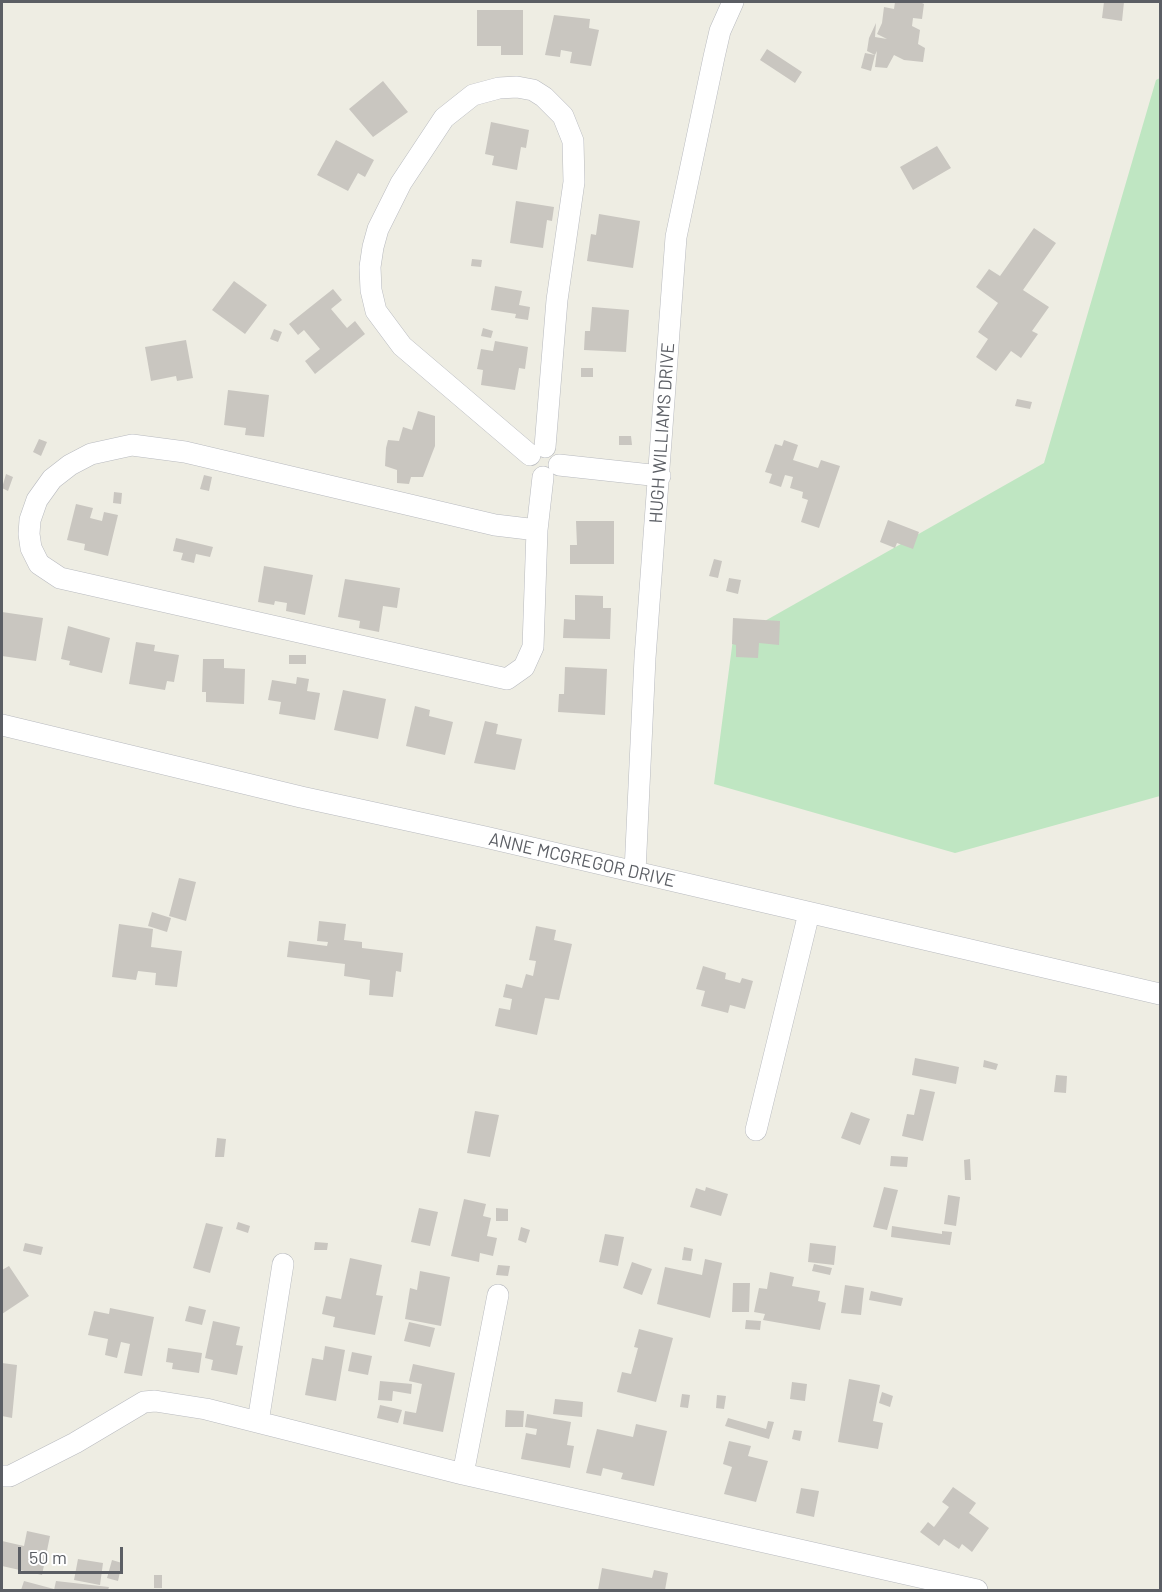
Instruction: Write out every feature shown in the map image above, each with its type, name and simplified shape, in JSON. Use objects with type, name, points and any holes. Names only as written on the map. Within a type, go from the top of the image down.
[{"type":"street","name":"HUGH WILLIAMS DRIVE","points":[[635,872],[645,658],[676,237],[720,31],[733,2]]},
{"type":"street","points":[[537,530],[495,525],[185,452],[132,445],[91,454],[70,465],[52,479],[37,500],[30,520],[29,534],[31,548],[39,564],[60,578],[507,678],[524,667],[533,647],[537,530],[554,451],[538,451],[402,346],[376,311],[371,290],[370,267],[378,229],[401,183],[444,118],[473,95],[499,88],[517,87],[533,90],[554,105],[570,128],[575,154],[574,182],[538,451]]},
{"type":"street","points":[[551,471],[660,476]]},
{"type":"street","name":"ANNE MCGREGOR DRIVE","points":[[2,728],[1161,994]]},
{"type":"street","points":[[756,1130],[809,913]]},
{"type":"street","points":[[258,1422],[283,1264]]},
{"type":"street","points":[[463,1474],[498,1295]]},
{"type":"street","points":[[2,1476],[10,1476],[75,1443],[144,1402],[155,1401],[206,1409],[463,1474],[977,1590]]},
{"type":"green space","points":[[1160,78],[1160,796],[955,853],[714,784],[733,639],[1044,463],[1156,80]]},
{"type":"building","points":[[895,2],[924,4],[922,19],[913,18],[912,26],[920,30],[918,44],[925,48],[923,62],[904,60],[894,55],[887,68],[875,67],[877,51],[875,55],[867,51],[869,38],[876,23],[875,37],[887,39],[877,34],[882,23],[884,7],[894,9]]},
{"type":"building","points":[[1104,2],[1124,2],[1122,21],[1102,18]]},
{"type":"building","points":[[477,10],[523,10],[523,55],[501,55],[501,46],[477,46]]},
{"type":"building","points":[[554,15],[590,19],[589,28],[599,30],[591,66],[570,63],[572,52],[561,50],[560,57],[545,55]]},
{"type":"building","points":[[767,49],[802,72],[795,83],[760,60]]},
{"type":"building","points":[[865,53],[875,55],[871,71],[861,68]]},
{"type":"building","points":[[383,81],[408,112],[373,137],[349,109]]},
{"type":"building","points":[[491,122],[529,130],[526,148],[521,147],[517,170],[492,165],[494,156],[485,154]]},
{"type":"building","points":[[336,140],[374,160],[365,177],[358,173],[348,191],[317,175]]},
{"type":"building","points":[[937,146],[951,168],[913,190],[900,167]]},
{"type":"building","points":[[516,201],[554,207],[552,221],[547,220],[543,248],[510,243]]},
{"type":"building","points":[[599,214],[640,221],[633,268],[587,261],[591,234],[596,235]]},
{"type":"building","points":[[1034,228],[1056,243],[1023,290],[1049,307],[1032,331],[1038,334],[1021,358],[1011,351],[996,371],[976,357],[988,339],[978,332],[998,303],[976,287],[989,269],[1000,276]]},
{"type":"building","points":[[472,259],[482,260],[481,267],[471,266]]},
{"type":"building","points":[[234,281],[267,305],[245,334],[212,310]]},
{"type":"building","points":[[495,286],[522,291],[519,305],[530,307],[528,320],[515,318],[516,314],[491,310]]},
{"type":"building","points":[[333,289],[342,300],[331,309],[347,328],[355,321],[365,334],[315,374],[305,361],[320,349],[304,330],[298,335],[289,324]]},
{"type":"building","points":[[592,307],[629,310],[626,352],[584,350],[585,331],[590,331]]},
{"type":"building","points":[[483,328],[493,331],[491,338],[481,336]]},
{"type":"building","points":[[274,329],[282,332],[278,342],[270,339]]},
{"type":"building","points":[[186,340],[193,378],[177,381],[176,376],[151,381],[145,347]]},
{"type":"building","points":[[495,341],[528,347],[525,369],[519,368],[515,390],[481,385],[483,370],[477,369],[481,349],[493,351]]},
{"type":"building","points":[[581,368],[593,368],[593,377],[581,377]]},
{"type":"building","points":[[228,390],[269,395],[264,437],[245,435],[246,428],[224,425]]},
{"type":"building","points":[[1017,399],[1032,402],[1030,409],[1015,406]]},
{"type":"building","points":[[418,411],[435,416],[435,446],[423,477],[411,477],[409,484],[397,483],[397,470],[385,466],[388,440],[399,441],[403,427],[412,430]]},
{"type":"building","points":[[619,436],[631,436],[632,445],[619,445]]},
{"type":"building","points":[[39,439],[47,442],[41,456],[33,452]]},
{"type":"building","points":[[784,440],[798,445],[793,460],[818,468],[821,460],[840,466],[819,528],[801,522],[808,500],[802,498],[803,492],[790,488],[793,477],[785,475],[781,487],[769,483],[772,474],[765,472],[775,444],[782,446]]},
{"type":"building","points":[[6,474],[13,477],[8,491],[2,488]]},
{"type":"building","points":[[204,475],[212,477],[209,491],[200,489]]},
{"type":"building","points":[[114,492],[122,493],[121,504],[113,503]]},
{"type":"building","points":[[76,504],[93,508],[90,518],[102,521],[104,512],[118,515],[108,556],[84,550],[85,544],[67,540]]},
{"type":"building","points":[[888,520],[919,532],[913,549],[897,543],[895,548],[880,542]]},
{"type":"building","points":[[576,521],[614,521],[614,564],[570,564],[570,545],[577,545]]},
{"type":"building","points":[[176,538],[213,547],[210,557],[196,554],[194,563],[181,560],[183,553],[173,551]]},
{"type":"building","points":[[714,559],[722,561],[718,578],[709,576]]},
{"type":"building","points":[[264,566],[313,575],[305,615],[286,611],[287,603],[275,601],[274,605],[258,602]]},
{"type":"building","points":[[729,578],[741,580],[738,594],[726,591]]},
{"type":"building","points":[[345,579],[400,588],[397,608],[383,606],[379,632],[359,628],[360,621],[338,617]]},
{"type":"building","points":[[575,595],[603,596],[603,608],[611,608],[610,639],[563,638],[564,619],[575,620]]},
{"type":"building","points":[[2,612],[43,618],[36,661],[2,656]]},
{"type":"building","points":[[733,618],[780,621],[779,645],[759,643],[758,658],[736,657],[736,645],[732,644]]},
{"type":"building","points":[[68,626],[110,638],[102,673],[69,665],[70,661],[61,659]]},
{"type":"building","points":[[136,642],[155,645],[154,651],[179,655],[174,682],[167,681],[165,690],[129,684]]},
{"type":"building","points":[[289,655],[306,655],[306,664],[289,664]]},
{"type":"building","points":[[203,659],[224,659],[224,668],[245,669],[244,704],[206,702],[206,692],[202,692]]},
{"type":"building","points":[[565,667],[607,669],[605,715],[558,712],[559,694],[564,694]]},
{"type":"building","points":[[297,677],[309,679],[307,691],[320,693],[315,720],[279,714],[281,702],[268,700],[272,680],[296,684]]},
{"type":"building","points":[[343,690],[386,699],[378,739],[334,730]]},
{"type":"building","points":[[415,706],[430,710],[429,716],[453,722],[445,755],[406,746]]},
{"type":"building","points":[[485,721],[498,724],[496,734],[522,739],[515,770],[474,763]]},
{"type":"building","points":[[179,878],[196,882],[186,921],[169,916]]},
{"type":"building","points":[[152,912],[171,918],[167,932],[148,926]]},
{"type":"building","points":[[319,921],[346,924],[344,940],[362,942],[362,948],[403,953],[401,972],[396,971],[393,997],[369,995],[370,980],[344,976],[345,964],[287,957],[289,941],[327,946],[328,942],[317,941]]},
{"type":"building","points":[[119,924],[153,929],[151,947],[182,951],[177,987],[155,985],[156,973],[138,971],[136,980],[112,977]]},
{"type":"building","points":[[536,926],[556,930],[554,940],[572,944],[559,1000],[545,998],[537,1035],[495,1026],[499,1008],[510,1010],[512,999],[503,997],[506,984],[522,988],[526,974],[533,976],[536,961],[529,960]]},
{"type":"building","points":[[703,966],[726,973],[725,979],[740,983],[742,978],[753,981],[745,1009],[730,1005],[728,1013],[701,1006],[705,991],[696,989]]},
{"type":"building","points":[[915,1058],[959,1067],[956,1084],[912,1075]]},
{"type":"building","points":[[984,1060],[998,1064],[996,1070],[983,1067]]},
{"type":"building","points":[[1056,1075],[1067,1076],[1066,1093],[1054,1092]]},
{"type":"building","points":[[920,1089],[935,1092],[923,1141],[902,1136],[907,1114],[914,1115]]},
{"type":"building","points":[[475,1111],[499,1115],[490,1157],[467,1153]]},
{"type":"building","points":[[851,1112],[870,1119],[860,1145],[841,1138]]},
{"type":"building","points":[[217,1138],[226,1139],[224,1157],[215,1157]]},
{"type":"building","points":[[891,1156],[908,1157],[907,1167],[890,1166]]},
{"type":"building","points":[[970,1159],[971,1180],[965,1180],[964,1160]]},
{"type":"building","points":[[706,1187],[728,1194],[721,1216],[690,1207],[696,1188],[705,1191]]},
{"type":"building","points":[[884,1187],[898,1190],[887,1230],[873,1227]]},
{"type":"building","points":[[948,1195],[960,1197],[956,1226],[944,1224]]},
{"type":"building","points":[[464,1199],[486,1204],[483,1216],[491,1218],[487,1236],[497,1238],[493,1256],[480,1253],[479,1262],[451,1256]]},
{"type":"building","points":[[419,1208],[438,1212],[430,1246],[411,1242]]},
{"type":"building","points":[[496,1208],[508,1209],[508,1221],[496,1221]]},
{"type":"building","points":[[238,1222],[250,1226],[248,1233],[236,1229]]},
{"type":"building","points":[[206,1223],[223,1227],[210,1273],[193,1268]]},
{"type":"building","points":[[892,1226],[942,1234],[942,1231],[952,1232],[950,1245],[891,1237]]},
{"type":"building","points":[[521,1227],[530,1230],[526,1243],[518,1240]]},
{"type":"building","points":[[605,1234],[624,1237],[618,1266],[599,1262]]},
{"type":"building","points":[[315,1242],[328,1243],[327,1250],[314,1250]]},
{"type":"building","points":[[25,1243],[43,1247],[41,1255],[23,1251]]},
{"type":"building","points":[[810,1243],[836,1246],[834,1265],[808,1262]]},
{"type":"building","points":[[684,1247],[693,1249],[691,1261],[682,1260]]},
{"type":"building","points":[[350,1258],[382,1265],[376,1295],[383,1296],[375,1335],[333,1327],[335,1317],[322,1314],[326,1296],[341,1299]]},
{"type":"building","points":[[705,1259],[722,1263],[710,1318],[657,1304],[665,1267],[702,1275]]},
{"type":"building","points":[[632,1262],[652,1269],[642,1295],[623,1288]]},
{"type":"building","points":[[814,1264],[832,1268],[830,1275],[812,1271]]},
{"type":"building","points":[[498,1265],[510,1266],[508,1276],[496,1275]]},
{"type":"building","points":[[9,1266],[29,1296],[2,1314],[2,1270]]},
{"type":"building","points":[[420,1271],[450,1277],[441,1326],[405,1319],[410,1288],[417,1290]]},
{"type":"building","points":[[770,1272],[794,1277],[792,1286],[820,1291],[818,1301],[826,1303],[820,1330],[763,1320],[765,1314],[754,1312],[759,1288],[767,1289]]},
{"type":"building","points":[[733,1283],[750,1283],[749,1312],[732,1312]]},
{"type":"building","points":[[845,1285],[864,1288],[861,1315],[841,1313]]},
{"type":"building","points":[[871,1291],[903,1298],[901,1306],[869,1300]]},
{"type":"building","points":[[189,1306],[206,1310],[202,1325],[185,1321]]},
{"type":"building","points":[[110,1308],[154,1317],[142,1376],[124,1373],[130,1344],[121,1342],[117,1358],[105,1355],[108,1339],[88,1335],[94,1311],[109,1314]]},
{"type":"building","points":[[746,1320],[761,1321],[760,1330],[745,1329]]},
{"type":"building","points":[[213,1321],[240,1327],[236,1345],[243,1346],[237,1375],[211,1370],[213,1360],[205,1358]]},
{"type":"building","points":[[409,1322],[435,1328],[430,1347],[404,1341]]},
{"type":"building","points":[[639,1329],[673,1338],[656,1402],[617,1392],[622,1372],[631,1374],[638,1348],[634,1347]]},
{"type":"building","points":[[325,1346],[345,1350],[336,1401],[305,1395],[312,1358],[323,1360]]},
{"type":"building","points":[[168,1348],[202,1353],[199,1373],[172,1369],[173,1363],[166,1362]]},
{"type":"building","points":[[352,1352],[372,1356],[368,1375],[348,1371]]},
{"type":"building","points":[[2,1363],[17,1365],[12,1418],[2,1416]]},
{"type":"building","points":[[413,1364],[455,1373],[443,1432],[403,1424],[405,1411],[416,1413],[422,1384],[409,1381]]},
{"type":"building","points":[[849,1379],[880,1385],[873,1421],[883,1423],[878,1449],[838,1442]]},
{"type":"building","points":[[380,1381],[412,1384],[411,1394],[393,1391],[392,1401],[378,1400]]},
{"type":"building","points":[[792,1382],[807,1384],[805,1401],[790,1399]]},
{"type":"building","points":[[882,1392],[893,1396],[890,1407],[879,1403]]},
{"type":"building","points":[[682,1394],[690,1395],[688,1408],[680,1407]]},
{"type":"building","points":[[717,1395],[726,1396],[724,1409],[716,1408]]},
{"type":"building","points":[[555,1399],[583,1402],[582,1417],[553,1414]]},
{"type":"building","points":[[380,1405],[402,1410],[398,1423],[377,1418]]},
{"type":"building","points":[[506,1410],[524,1411],[523,1427],[505,1427]]},
{"type":"building","points":[[527,1414],[571,1422],[567,1445],[574,1446],[570,1468],[521,1459],[526,1433],[536,1435],[537,1429],[525,1427]]},
{"type":"building","points":[[728,1418],[766,1429],[768,1421],[774,1422],[769,1439],[725,1426]]},
{"type":"building","points":[[636,1424],[667,1431],[654,1486],[621,1479],[623,1473],[603,1468],[601,1476],[586,1473],[597,1429],[633,1437]]},
{"type":"building","points":[[794,1430],[802,1431],[800,1441],[792,1439]]},
{"type":"building","points":[[729,1441],[751,1446],[748,1456],[768,1461],[756,1502],[724,1494],[732,1467],[723,1464]]},
{"type":"building","points":[[953,1487],[976,1503],[969,1513],[989,1528],[972,1552],[962,1544],[959,1549],[944,1539],[939,1546],[920,1532],[928,1522],[934,1527],[949,1507],[942,1502]]},
{"type":"building","points":[[801,1488],[819,1491],[814,1517],[796,1513]]},
{"type":"building","points":[[27,1531],[50,1536],[42,1575],[2,1566],[2,1541],[24,1546]]},
{"type":"building","points":[[78,1559],[103,1563],[100,1585],[74,1580]]},
{"type":"building","points":[[112,1560],[122,1563],[118,1581],[107,1578]]},
{"type":"building","points":[[602,1568],[652,1578],[654,1570],[668,1573],[665,1590],[598,1590]]},
{"type":"building","points":[[154,1575],[162,1575],[162,1588],[154,1588]]},
{"type":"building","points":[[24,1581],[54,1589],[21,1590]]},
{"type":"building","points":[[56,1581],[109,1587],[108,1590],[54,1590]]}]
